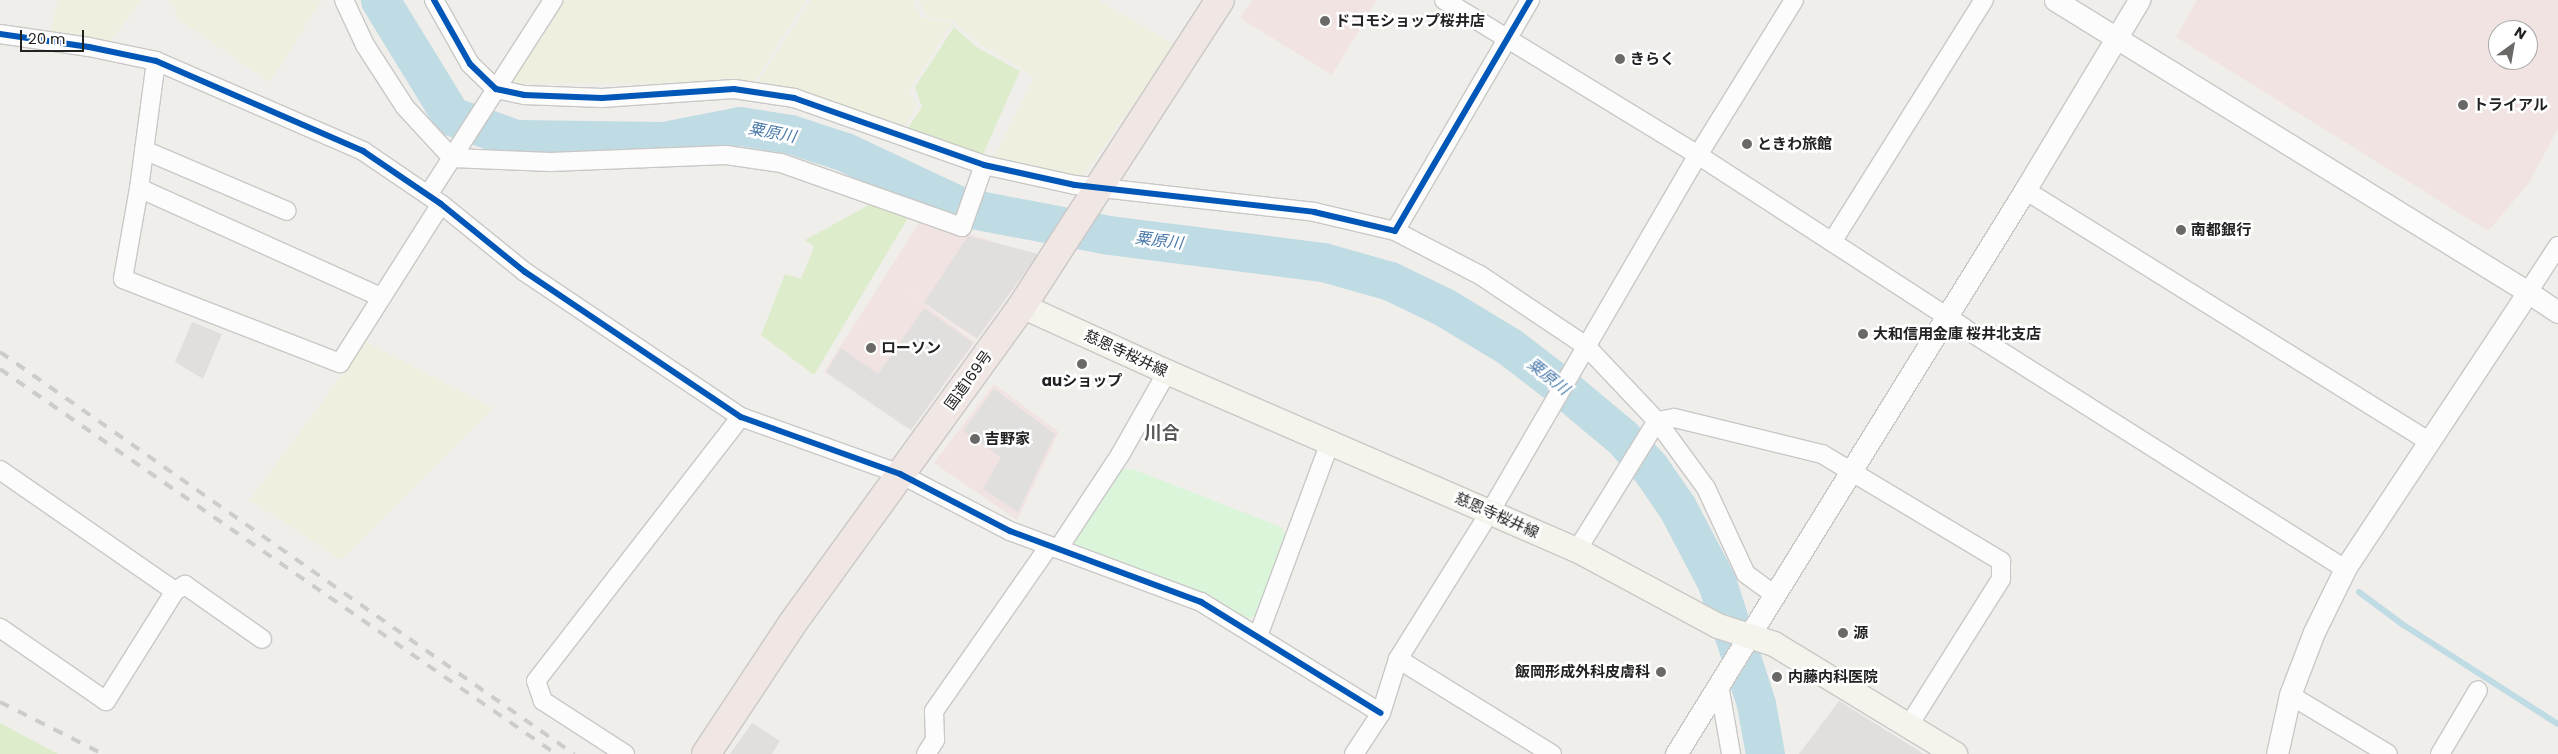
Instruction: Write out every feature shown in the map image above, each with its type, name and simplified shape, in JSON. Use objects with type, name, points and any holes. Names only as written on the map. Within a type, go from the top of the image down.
[{"type":"highway","name":"国道169号","points":[[706,754],[792,624],[1022,306],[1220,0]]},
{"type":"main road","name":"慈恩寺桜井線","points":[[1022,306],[1167,372],[1577,550],[1718,626],[1750,634],[1774,644],[1955,754]]},
{"type":"street","points":[[344,0],[365,45],[405,107],[454,155],[550,162],[726,156],[781,163],[962,227],[983,168]]},
{"type":"street","points":[[434,0],[470,64],[495,91],[524,95],[602,98],[734,89],[785,96],[983,168],[1075,185],[1095,193],[1314,212],[1395,231],[1480,275],[1583,352],[1657,421],[1706,488],[1746,574],[1771,601]]},
{"type":"street","points":[[156,62],[139,188],[123,279],[340,363],[435,200],[454,155],[552,0]]},
{"type":"street","points":[[1444,0],[1698,155],[1947,317],[2345,569]]},
{"type":"street","points":[[1395,231],[1530,0]]},
{"type":"street","points":[[1354,754],[1381,713],[1398,659],[1490,512],[1698,155],[1794,0]]},
{"type":"street","points":[[1832,242],[1984,0]]},
{"type":"street","points":[[2056,0],[2558,312]]},
{"type":"street","points":[[1676,754],[2025,190],[2118,38],[2139,0]]},
{"type":"street","points":[[0,34],[89,47],[156,62],[364,151],[435,200],[525,272],[741,417],[900,474],[1010,531],[1201,602],[1381,713]]},
{"type":"street","points":[[144,150],[286,211]]},
{"type":"street","points":[[139,188],[380,297]]},
{"type":"street","points":[[2025,190],[2428,441]]},
{"type":"street","points":[[2276,754],[2290,695],[2314,632],[2345,569],[2558,246]]},
{"type":"street","points":[[926,754],[935,740],[934,711],[1120,455],[1167,372]]},
{"type":"street","points":[[625,754],[543,701],[536,681],[741,417]]},
{"type":"street","points":[[1577,550],[1657,421],[1674,418],[1822,454],[1852,469],[2001,561],[2001,579],[1909,725]]},
{"type":"street","points":[[1258,636],[1330,442]]},
{"type":"street","points":[[0,470],[175,591]]},
{"type":"street","points":[[0,628],[106,701],[175,591],[185,585],[262,639]]},
{"type":"street","points":[[1398,659],[1552,754]]},
{"type":"street","points":[[1719,685],[1731,754]]},
{"type":"street","points":[[2440,754],[2478,690]]},
{"type":"street","points":[[2290,695],[2388,754]]},
{"type":"shaded area","name":"ドコモショップ桜井店","points":[[1252,0],[1377,0],[1332,75],[1240,18]]},
{"type":"shaded area","points":[[2197,0],[2558,0],[2558,128],[2529,183],[2488,231],[2176,37]]},
{"type":"shaded area","points":[[921,220],[1038,255],[977,340],[909,293],[975,342],[911,431],[824,372]]},
{"type":"shaded area","points":[[968,236],[1038,254],[977,338],[924,303]]},
{"type":"shaded area","points":[[924,308],[973,343],[911,430],[826,372],[841,348],[878,374]]},
{"type":"shaded area","points":[[192,322],[222,334],[203,379],[175,362]]},
{"type":"shaded area","points":[[994,384],[1059,432],[1017,520],[934,463]]},
{"type":"shaded area","points":[[994,389],[1055,434],[1018,512],[983,489],[1001,457],[963,431]]},
{"type":"shaded area","points":[[1839,701],[1924,754],[1799,754]]},
{"type":"shaded area","points":[[752,723],[780,741],[772,754],[730,754]]},
{"type":"green space","points":[[58,0],[141,0],[107,46],[49,37]]},
{"type":"green space","points":[[167,0],[322,0],[270,82],[179,20],[172,4]]},
{"type":"green space","points":[[560,0],[806,0],[753,84],[506,83]]},
{"type":"green space","points":[[811,0],[913,0],[921,18],[952,23],[908,92],[917,104],[904,129],[757,84]]},
{"type":"green space","points":[[919,0],[1098,0],[1175,45],[1079,181],[992,161],[1034,77],[979,43],[953,21],[927,17]]},
{"type":"green space","points":[[954,27],[978,48],[1020,71],[981,159],[906,131],[922,107],[915,87]]},
{"type":"green space","points":[[869,205],[911,213],[814,375],[761,335],[785,274],[801,279],[814,247],[805,240]]},
{"type":"green space","points":[[366,342],[493,408],[341,560],[250,500]]},
{"type":"green space","points":[[1120,469],[1135,470],[1281,527],[1286,535],[1256,616],[1245,620],[1076,547],[1074,540]]},
{"type":"green space","points":[[0,723],[58,754],[0,754]]},
{"type":"waterway","name":"粟原川","points":[[380,0],[451,116],[516,139],[664,141],[740,126],[790,134],[845,152],[962,207],[1109,235],[1323,262],[1390,281],[1444,307],[1510,347],[1562,387],[1622,437],[1650,468],[1677,507],[1717,583],[1756,704],[1765,754]]},
{"type":"waterway","points":[[2359,592],[2402,624],[2558,724]]},
{"type":"railway","points":[[0,352],[574,754]]},
{"type":"railway","points":[[0,369],[556,754]]},
{"type":"railway","points":[[0,702],[103,754]]},
{"type":"cycle path","points":[[434,0],[470,64],[496,89],[524,95],[602,98],[734,89],[794,98],[984,165],[1075,185],[1314,212],[1395,231],[1530,0]]},
{"type":"cycle path","points":[[0,34],[89,47],[156,61],[363,151],[441,204],[525,272],[741,417],[900,474],[1010,531],[1201,602],[1381,713]]},
{"type":"place","name":"ドコモショップ桜井店","points":[[1325,21]]},
{"type":"place","name":"きらく","points":[[1620,59]]},
{"type":"place","name":"トライアル","points":[[2463,105]]},
{"type":"place","name":"ときわ旅館","points":[[1747,144]]},
{"type":"place","name":"南都銀行","points":[[2181,230]]},
{"type":"place","name":"大和信用金庫 桜井北支店","points":[[1863,334]]},
{"type":"place","name":"ローソン","points":[[871,348]]},
{"type":"place","name":"auショップ","points":[[1082,364]]},
{"type":"place","name":"吉野家","points":[[975,439]]},
{"type":"place","name":"源","points":[[1843,633]]},
{"type":"place","name":"飯岡形成外科皮膚科","points":[[1661,672]]},
{"type":"place","name":"内藤内科医院","points":[[1777,677]]},
{"type":"district","name":"川合","points":[[1162,433]]}]
